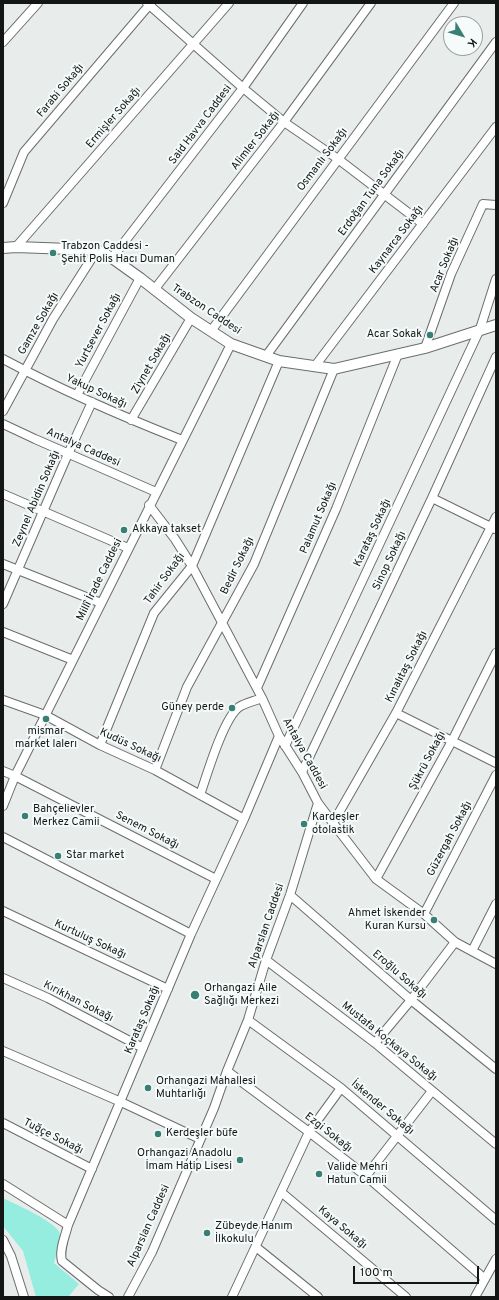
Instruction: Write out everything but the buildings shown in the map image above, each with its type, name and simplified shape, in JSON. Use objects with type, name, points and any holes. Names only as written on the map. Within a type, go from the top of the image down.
[{"type":"main road","name":"Trabzon Caddesi","points":[[3,248],[16,247],[97,250],[112,258],[191,318],[231,344],[279,361],[334,368],[425,348],[496,325]]},
{"type":"street","points":[[3,42],[38,3]]},
{"type":"street","name":"Ermişler Sokağı","points":[[16,247],[228,3]]},
{"type":"street","name":"Said Havva Caddesi","points":[[112,258],[243,88],[303,3]]},
{"type":"street","name":"Alimler Sokağı","points":[[154,290],[284,122],[371,3]]},
{"type":"street","name":"Osmanlı Sokağı","points":[[211,331],[454,3]]},
{"type":"street","points":[[149,4],[192,44],[284,122],[338,158],[423,224]]},
{"type":"street","name":"Farabi Sokağı","points":[[3,203],[24,152],[149,4]]},
{"type":"street","name":"Erdoğan Tuna Sokağı","points":[[266,356],[496,42]]},
{"type":"street","name":"Kaynarca Sokağı","points":[[315,366],[496,127]]},
{"type":"street","name":"Acar Sokağı","points":[[425,348],[451,274],[483,204],[496,205]]},
{"type":"street","name":"Gamze Sokağı","points":[[3,411],[53,319],[97,250]]},
{"type":"street","name":"Yurtsever Sokağı","points":[[77,395],[140,278]]},
{"type":"street","name":"Karataş Sokağı","points":[[285,746],[480,329],[496,278]]},
{"type":"street","name":"Ziynet Sokağı","points":[[131,420],[191,318]]},
{"type":"street","name":"Millî İrade Caddesi","points":[[3,806],[15,776],[45,715],[231,344]]},
{"type":"street","name":"Palamut Sokağı","points":[[257,688],[336,509],[398,354]]},
{"type":"street","name":"Sinop Sokağı","points":[[302,772],[432,498],[496,357]]},
{"type":"street","name":"Yakup Sokağı","points":[[3,359],[131,420],[182,440]]},
{"type":"street","name":"Tahir Sokağı","points":[[100,745],[154,612],[192,566],[279,361]]},
{"type":"street","name":"Bedir Sokağı","points":[[155,770],[187,687],[254,564],[334,368]]},
{"type":"street","name":"Zeynel Abidin Sokağı","points":[[3,604],[92,402]]},
{"type":"street","name":"Antalya Caddesi","points":[[3,424],[156,492]]},
{"type":"street","points":[[3,494],[128,548]]},
{"type":"street","points":[[432,498],[494,528]]},
{"type":"street","name":"Antalya Caddesi","points":[[149,505],[175,539],[192,566],[257,688],[279,736],[302,772],[318,803],[333,823],[376,879],[424,914],[455,942],[496,964]]},
{"type":"street","name":"Kınalıtaş Sokağı","points":[[333,823],[396,713],[494,528],[496,517]]},
{"type":"street","points":[[3,564],[101,603]]},
{"type":"street","points":[[3,632],[73,660]]},
{"type":"street","name":"Şükrü Sokağı","points":[[376,879],[452,741],[496,653]]},
{"type":"street","points":[[200,795],[215,750],[232,713],[240,706],[262,698]]},
{"type":"street","name":"Kudüs Sokağı","points":[[3,700],[45,715],[100,745],[155,770],[244,819]]},
{"type":"street","points":[[396,713],[496,763]]},
{"type":"street","name":"Karataş Sokağı","points":[[109,1297],[62,1261],[61,1256],[63,1243],[68,1225],[191,934],[244,819],[279,736]]},
{"type":"street","name":"Senem Sokağı","points":[[3,771],[216,879]]},
{"type":"street","name":"Güzergah Sokağı","points":[[424,914],[496,775]]},
{"type":"street","name":"Alparslan Caddesi","points":[[128,1297],[152,1252],[214,1108],[227,1071],[248,1020],[266,960],[290,895],[318,803]]},
{"type":"street","points":[[3,837],[191,934]]},
{"type":"street","name":"Eroğlu Sokağı","points":[[290,895],[411,1000],[496,1069]]},
{"type":"street","points":[[472,951],[496,904]]},
{"type":"street","name":"Kurtuluş Sokağı","points":[[3,911],[168,990]]},
{"type":"street","points":[[375,1043],[411,1000],[455,942]]},
{"type":"street","name":"Mustafa Koçkaya Sokağı","points":[[266,960],[375,1043],[496,1144]]},
{"type":"street","name":"Kırıkhan Sokağı","points":[[3,978],[48,998],[143,1048]]},
{"type":"street","name":"İskender Sokağı","points":[[248,1020],[341,1088],[496,1220]]},
{"type":"street","points":[[3,1051],[200,1139]]},
{"type":"street","name":"Ezgi Sokağı","points":[[227,1071],[366,1176],[485,1279]]},
{"type":"street","points":[[232,1297],[309,1132],[341,1088]]},
{"type":"street","points":[[366,1176],[432,1091]]},
{"type":"street","name":"Tuğçe Sokağı","points":[[3,1123],[92,1169]]},
{"type":"street","points":[[3,1184],[68,1225]]},
{"type":"street","name":"Kaya Sokağı","points":[[281,1192],[406,1297]]},
{"type":"street","points":[[3,1240],[11,1256],[24,1297]]},
{"type":"street","points":[[256,1247],[318,1297]]},
{"type":"street","points":[[475,1297],[496,1259]]},
{"type":"green space","points":[[3,1198],[42,1218],[50,1223],[59,1232],[60,1243],[54,1263],[79,1284],[68,1297],[36,1297],[23,1251],[3,1226]]},
{"type":"place","name":"Trabzon Caddesi - Şehit Polis Hacı Duman","points":[[53,253]]},
{"type":"place","name":"Acar Sokak","points":[[430,335]]},
{"type":"place","name":"Akkaya takset","points":[[124,530]]},
{"type":"place","name":"Güney perde","points":[[232,708]]},
{"type":"place","name":"mismar market lalerı","points":[[46,719]]},
{"type":"place","name":"Bahçelievler Merkez Camii","points":[[25,816]]},
{"type":"place","name":"Kardeşler otolastik","points":[[304,824]]},
{"type":"place","name":"Star market","points":[[58,856]]},
{"type":"place","name":"Ahmet İskender Kuran Kursu","points":[[434,920]]},
{"type":"place","name":"Orhangazi Aile Sağlığı Merkezi","points":[[195,995]]},
{"type":"place","name":"Orhangazi Mahallesi Muhtarlığı","points":[[148,1088]]},
{"type":"place","name":"Kerdeşler büfe","points":[[158,1134]]},
{"type":"place","name":"Orhangazi Anadolu İmam Hatip Lisesi","points":[[240,1160]]},
{"type":"place","name":"Valide Mehri Hatun Camii","points":[[319,1174]]},
{"type":"place","name":"Zübeyde Hanım İlkokulu","points":[[207,1233]]}]
